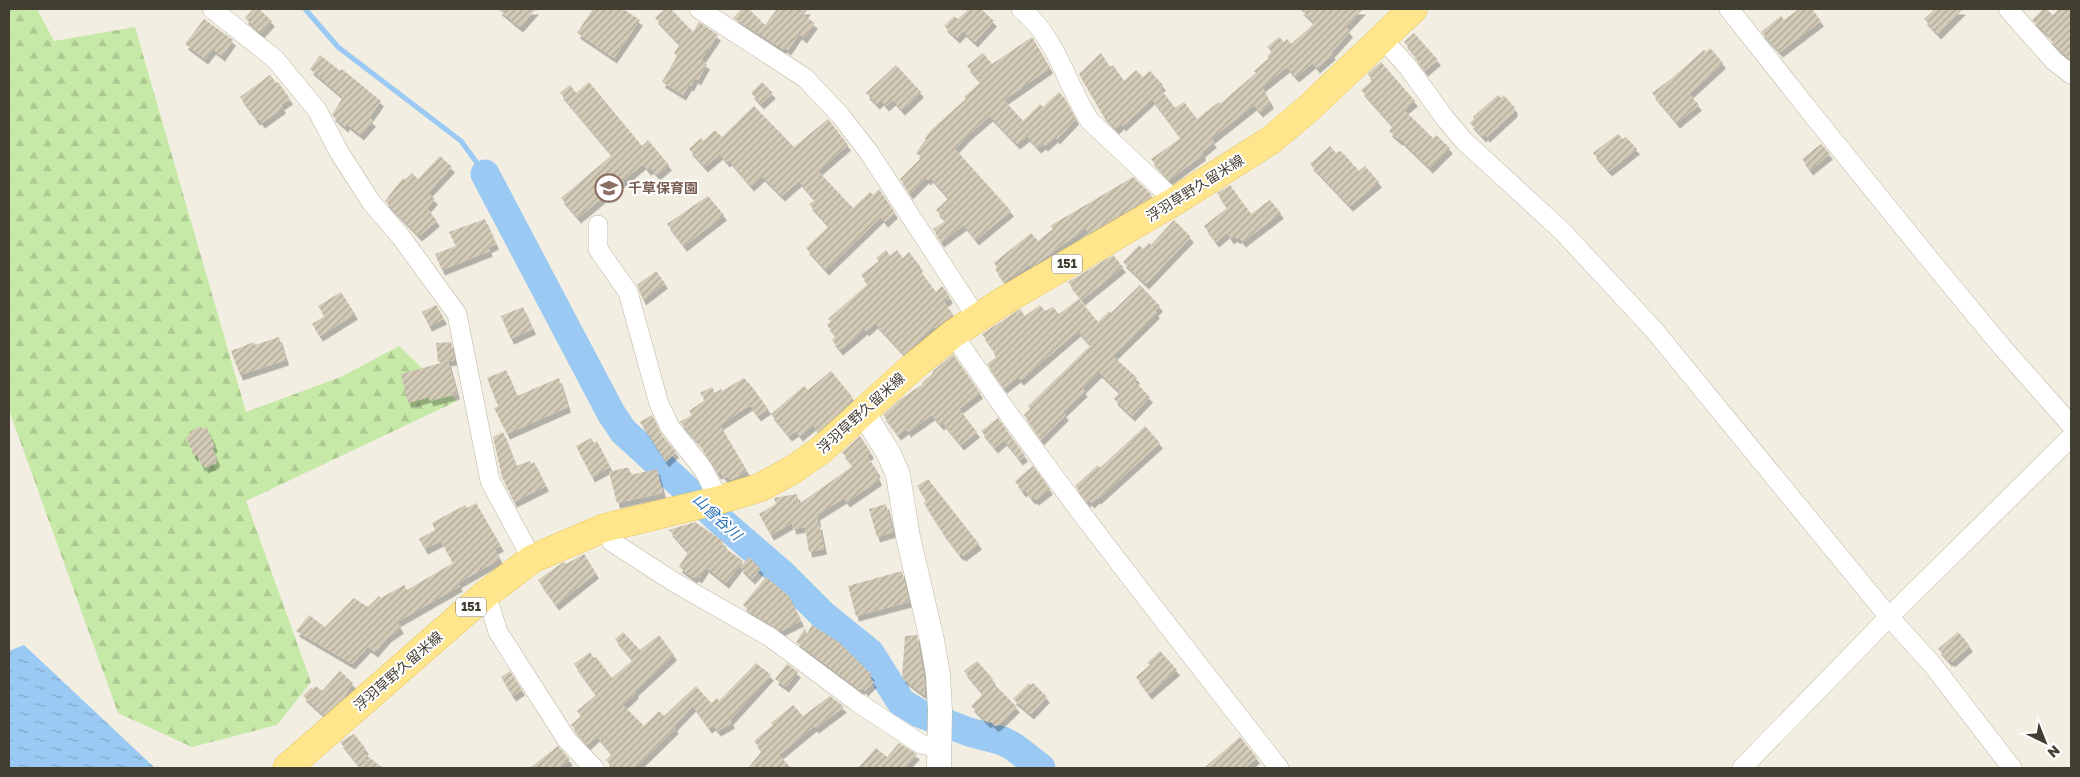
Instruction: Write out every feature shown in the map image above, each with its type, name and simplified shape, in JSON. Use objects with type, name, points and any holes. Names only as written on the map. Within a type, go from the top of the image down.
[{"type":"main road","name":"浮羽草野久留米線","points":[[287,768],[486,594],[532,559],[604,528],[707,503],[761,487],[794,469],[821,450],[915,364],[953,334],[1175,201],[1271,140],[1309,108],[1413,9]]},
{"type":"street","points":[[212,9],[275,60],[316,110],[370,202],[401,237],[457,314],[490,481],[532,559]]},
{"type":"street","points":[[699,9],[805,78],[840,115],[868,151],[977,318]]},
{"type":"street","points":[[1021,9],[1043,30],[1090,121],[1175,201]]},
{"type":"street","points":[[1729,9],[1926,255],[2002,347],[2071,425]]},
{"type":"street","points":[[2008,9],[2054,61],[2071,74]]},
{"type":"street","points":[[1382,38],[1408,67],[1464,141],[1568,237],[1654,330],[1889,617],[1931,663],[2012,768]]},
{"type":"street","points":[[598,225],[598,249],[628,292],[659,404],[670,427],[703,469],[707,503]]},
{"type":"street","points":[[953,334],[988,386],[1079,511],[1279,768]]},
{"type":"street","points":[[604,528],[612,542],[674,582],[770,637],[857,702],[921,744],[940,739],[938,675],[932,640],[908,537],[898,475],[889,454],[863,412]]},
{"type":"street","points":[[1742,768],[1889,617],[2071,438]]},
{"type":"street","points":[[486,594],[498,632],[568,740],[594,768]]},
{"type":"green space","points":[[9,9],[37,9],[54,41],[135,27],[246,412],[341,377],[399,346],[457,401],[246,501],[311,682],[277,725],[192,747],[118,713],[9,410]]},
{"type":"water","points":[[24,645],[155,768],[9,768],[9,651]]},
{"type":"building","points":[[253,9],[259,9],[272,21],[261,33],[245,18]]},
{"type":"building","points":[[498,9],[536,9],[520,27]]},
{"type":"building","points":[[593,9],[623,9],[640,20],[614,58],[577,33]]},
{"type":"building","points":[[665,9],[671,9],[693,32],[699,22],[718,35],[701,60],[707,64],[698,80],[695,78],[683,95],[662,82],[677,56],[674,53],[680,44],[655,18]]},
{"type":"building","points":[[742,9],[749,9],[765,25],[777,9],[808,9],[803,15],[815,23],[804,38],[799,34],[788,50],[784,47],[783,49],[733,18]]},
{"type":"building","points":[[969,9],[981,9],[994,21],[975,42],[963,31],[957,38],[944,26],[954,16],[958,19]]},
{"type":"building","points":[[1300,9],[1363,9],[1346,27],[1350,32],[1331,53],[1333,54],[1317,68],[1313,63],[1296,77],[1287,67],[1262,87],[1271,103],[1260,112],[1254,105],[1211,139],[1214,142],[1202,152],[1203,155],[1169,180],[1151,159],[1181,138],[1152,99],[1123,126],[1121,124],[1116,129],[1103,115],[1079,74],[1101,53],[1110,67],[1113,65],[1124,81],[1136,70],[1143,77],[1150,71],[1163,85],[1160,88],[1175,108],[1184,102],[1197,119],[1219,102],[1220,104],[1256,73],[1254,71],[1269,58],[1267,56],[1272,52],[1267,47],[1279,37],[1284,42],[1287,39],[1291,44],[1315,23]]},
{"type":"building","points":[[1799,9],[1812,9],[1821,21],[1780,52],[1761,32],[1781,16],[1784,20]]},
{"type":"building","points":[[1935,9],[1963,9],[1938,34],[1924,19]]},
{"type":"building","points":[[2043,9],[2046,9],[2053,15],[2059,9],[2071,9],[2071,60],[2049,38],[2050,36],[2032,20]]},
{"type":"building","points":[[204,19],[233,40],[222,56],[213,49],[205,59],[185,44]]},
{"type":"building","points":[[1414,33],[1438,60],[1425,71],[1415,58],[1416,56],[1404,42]]},
{"type":"building","points":[[1032,37],[1050,68],[1004,100],[1023,121],[1040,104],[1043,107],[1059,92],[1076,119],[1057,139],[1055,137],[1045,146],[1043,144],[1038,148],[1027,136],[1017,144],[990,116],[968,135],[955,149],[1011,211],[976,240],[964,225],[941,242],[933,229],[946,221],[936,210],[949,198],[930,177],[928,180],[926,178],[910,194],[900,179],[922,157],[916,153],[931,130],[966,99],[964,97],[981,82],[967,66],[983,53],[992,64]]},
{"type":"building","points":[[1710,48],[1723,63],[1689,94],[1699,105],[1677,123],[1652,93],[1704,50],[1706,52]]},
{"type":"building","points":[[320,55],[340,71],[342,69],[381,101],[369,118],[373,121],[361,135],[347,124],[345,127],[332,115],[343,97],[310,69]]},
{"type":"building","points":[[1381,62],[1415,101],[1404,110],[1433,138],[1436,135],[1450,148],[1430,168],[1389,131],[1393,126],[1361,90],[1373,80],[1367,74]]},
{"type":"building","points":[[896,65],[921,92],[902,110],[893,100],[886,106],[881,100],[877,104],[866,93]]},
{"type":"building","points":[[270,75],[276,83],[278,82],[290,99],[281,105],[283,108],[262,123],[259,119],[257,120],[240,97]]},
{"type":"building","name":"千草保育園","points":[[589,82],[642,146],[648,140],[669,165],[657,175],[651,168],[648,170],[643,164],[578,218],[561,198],[612,155],[560,93],[570,85],[576,93]]},
{"type":"building","points":[[762,82],[773,93],[761,104],[751,93]]},
{"type":"building","points":[[1498,95],[1501,98],[1504,95],[1515,108],[1515,111],[1487,137],[1485,135],[1483,137],[1470,123],[1474,119],[1473,117]]},
{"type":"building","points":[[754,106],[794,147],[828,119],[848,145],[818,171],[853,208],[870,192],[873,195],[879,189],[895,213],[885,222],[881,217],[826,270],[806,248],[829,226],[809,204],[815,200],[799,181],[782,196],[762,176],[751,186],[729,160],[727,162],[720,154],[705,167],[689,149],[701,138],[703,141],[715,130],[722,137]]},
{"type":"building","points":[[1618,134],[1623,139],[1626,137],[1637,149],[1609,171],[1593,153]]},
{"type":"building","points":[[1821,144],[1830,154],[1810,170],[1802,159]]},
{"type":"building","points":[[1330,146],[1336,153],[1341,151],[1359,171],[1365,166],[1379,182],[1350,206],[1310,164]]},
{"type":"building","points":[[440,156],[452,167],[428,193],[435,199],[427,208],[437,221],[419,236],[385,201],[403,178],[405,180],[412,173],[418,179]]},
{"type":"building","points":[[1133,177],[1152,195],[1148,199],[1089,233],[1086,228],[1032,267],[1030,264],[1004,282],[995,269],[997,267],[994,263],[1031,233],[1038,241],[1053,229],[1050,226]]},
{"type":"building","points":[[1230,185],[1251,214],[1270,200],[1281,213],[1243,242],[1239,237],[1237,239],[1235,236],[1231,239],[1227,233],[1216,242],[1204,226],[1227,208],[1217,193]]},
{"type":"building","points":[[708,196],[724,215],[684,246],[667,224]]},
{"type":"building","points":[[485,219],[496,244],[488,248],[490,251],[442,270],[435,254],[456,246],[449,232]]},
{"type":"building","points":[[1174,220],[1191,237],[1146,284],[1123,262],[1139,245],[1143,249],[1149,243],[1151,245]]},
{"type":"building","points":[[886,250],[890,256],[897,250],[903,258],[909,252],[936,292],[942,286],[946,291],[950,298],[944,302],[953,314],[935,328],[933,327],[904,354],[875,323],[840,350],[832,340],[836,336],[827,325],[831,321],[828,319],[868,284],[861,275],[879,261],[876,258]]},
{"type":"building","points":[[1113,255],[1123,267],[1082,300],[1068,282]]},
{"type":"building","points":[[656,271],[665,283],[643,300],[637,285]]},
{"type":"building","points":[[1140,285],[1160,306],[1155,311],[1157,313],[1113,356],[1137,378],[1134,381],[1150,397],[1132,416],[1114,399],[1120,392],[1099,372],[1082,389],[1085,391],[1063,412],[1066,415],[1041,440],[1024,415],[1030,409],[1028,406],[1091,345],[1078,331],[1021,380],[1018,377],[1004,388],[987,364],[996,357],[994,355],[996,354],[982,334],[1020,309],[1025,316],[1040,305],[1045,311],[1053,307],[1059,314],[1079,299],[1098,322],[1109,311],[1111,313]]},
{"type":"building","points":[[341,292],[355,314],[320,336],[312,324],[325,316],[318,306]]},
{"type":"building","points":[[436,305],[444,319],[429,326],[422,312]]},
{"type":"building","points":[[523,307],[533,329],[511,339],[501,316]]},
{"type":"building","points":[[279,337],[286,360],[240,375],[231,351],[254,342],[255,345]]},
{"type":"building","points":[[451,342],[455,360],[438,362],[436,343]]},
{"type":"building","points":[[953,354],[980,393],[959,409],[977,432],[961,445],[943,423],[941,425],[932,415],[908,432],[906,429],[898,435],[883,415],[898,401],[923,384],[933,371]]},
{"type":"building","points":[[448,361],[457,394],[430,401],[429,397],[408,403],[401,374]]},
{"type":"building","points":[[506,370],[517,396],[559,378],[568,407],[507,434],[494,408],[498,406],[487,378]]},
{"type":"building","points":[[831,371],[853,398],[851,402],[818,432],[813,425],[800,436],[796,431],[789,436],[771,414],[804,386],[808,390]]},
{"type":"building","points":[[744,378],[768,409],[758,416],[750,405],[720,425],[747,471],[731,480],[728,476],[725,478],[721,473],[718,474],[698,442],[680,422],[692,415],[689,411],[705,400],[700,393],[712,387],[715,393],[721,389],[722,391]]},
{"type":"building","points":[[652,415],[661,434],[676,452],[666,462],[640,422]]},
{"type":"building","points":[[998,418],[1025,456],[1020,460],[1004,440],[995,448],[981,431]]},
{"type":"building","points":[[201,426],[202,429],[207,428],[215,447],[212,448],[217,460],[216,463],[205,468],[204,465],[202,466],[197,455],[194,456],[186,437],[190,435],[189,432]]},
{"type":"building","points":[[1145,426],[1160,443],[1098,499],[1091,503],[1089,500],[1087,502],[1075,486],[1098,465],[1100,468]]},
{"type":"building","points":[[503,432],[516,466],[530,461],[531,464],[534,462],[546,486],[514,502],[502,477],[493,437]]},
{"type":"building","points":[[860,436],[871,453],[867,456],[878,472],[876,473],[879,480],[847,502],[844,498],[817,515],[818,522],[813,526],[819,524],[824,549],[809,552],[805,527],[793,529],[792,523],[771,535],[759,514],[776,504],[774,498],[797,494],[799,504],[853,466],[842,452]]},
{"type":"building","points":[[591,438],[594,443],[597,441],[610,467],[592,477],[576,446]]},
{"type":"building","points":[[1033,466],[1050,489],[1036,500],[1032,499],[1025,490],[1023,492],[1015,481]]},
{"type":"building","points":[[629,468],[631,475],[657,469],[663,493],[617,503],[609,472]]},
{"type":"building","points":[[928,479],[979,544],[963,556],[960,555],[943,533],[924,503],[926,500],[917,486]]},
{"type":"building","points":[[476,503],[501,546],[495,549],[500,559],[458,583],[460,586],[397,622],[401,628],[388,637],[375,652],[368,647],[352,664],[296,631],[309,615],[325,627],[354,598],[368,607],[379,596],[381,598],[404,585],[407,590],[453,563],[441,541],[425,549],[419,539],[435,530],[432,523],[465,505],[467,508]]},
{"type":"building","points":[[886,504],[893,532],[877,537],[869,509]]},
{"type":"building","points":[[695,522],[724,542],[721,545],[743,561],[726,583],[706,567],[699,578],[696,576],[694,578],[679,567],[688,552],[669,530]]},
{"type":"building","points":[[584,554],[596,573],[556,605],[538,580],[562,563],[566,564]]},
{"type":"building","points":[[749,557],[761,569],[752,579],[740,567]]},
{"type":"building","points":[[902,571],[909,602],[856,616],[848,586]]},
{"type":"building","points":[[766,577],[789,596],[801,621],[781,631],[748,611],[743,605]]},
{"type":"building","points":[[812,625],[840,643],[872,675],[870,678],[874,682],[865,691],[863,688],[860,690],[796,642],[805,628],[807,634]]},
{"type":"building","points":[[623,632],[640,650],[659,635],[674,655],[635,691],[636,693],[623,705],[644,726],[659,711],[664,716],[696,686],[711,703],[717,698],[719,701],[756,663],[771,675],[730,720],[732,723],[718,731],[713,725],[709,728],[693,706],[674,726],[676,728],[635,768],[613,768],[606,760],[612,754],[597,736],[587,745],[571,725],[581,716],[577,711],[596,695],[574,664],[590,652],[612,678],[633,660],[615,639]]},
{"type":"building","points":[[1958,632],[1970,646],[1952,662],[1938,649]]},
{"type":"building","points":[[917,635],[925,695],[902,678],[905,636]]},
{"type":"building","points":[[1160,651],[1177,670],[1149,694],[1136,677],[1150,665],[1147,663]]},
{"type":"building","points":[[977,661],[993,679],[991,681],[1017,707],[997,726],[990,721],[988,723],[971,706],[983,694],[964,671]]},
{"type":"building","points":[[787,664],[798,672],[786,687],[775,679]]},
{"type":"building","points":[[340,671],[353,683],[342,700],[324,715],[303,696],[316,686],[322,691]]},
{"type":"building","points":[[510,671],[522,690],[513,696],[501,677]]},
{"type":"building","points":[[1029,683],[1031,685],[1033,683],[1047,697],[1031,714],[1013,699]]},
{"type":"building","points":[[830,696],[844,707],[816,728],[814,726],[779,755],[791,768],[748,768],[762,751],[754,741],[773,725],[771,723],[793,705],[803,716]]},
{"type":"building","points":[[354,734],[366,749],[362,752],[383,768],[361,768],[340,742]]},
{"type":"building","points":[[1240,737],[1257,758],[1245,768],[1204,768]]},
{"type":"building","points":[[899,743],[917,754],[904,768],[858,768],[876,748],[887,757]]},
{"type":"building","points":[[558,746],[570,760],[558,768],[530,768]]},
{"type":"waterway","points":[[305,9],[338,47],[461,141],[485,174]]},
{"type":"waterway","name":"山曾谷川","points":[[485,174],[611,413],[623,431],[723,523],[782,574],[822,614],[870,653],[901,702],[919,713],[969,732],[1003,741],[1041,768]]},
{"type":"place","name":"千草保育園","points":[[609,188]]}]
